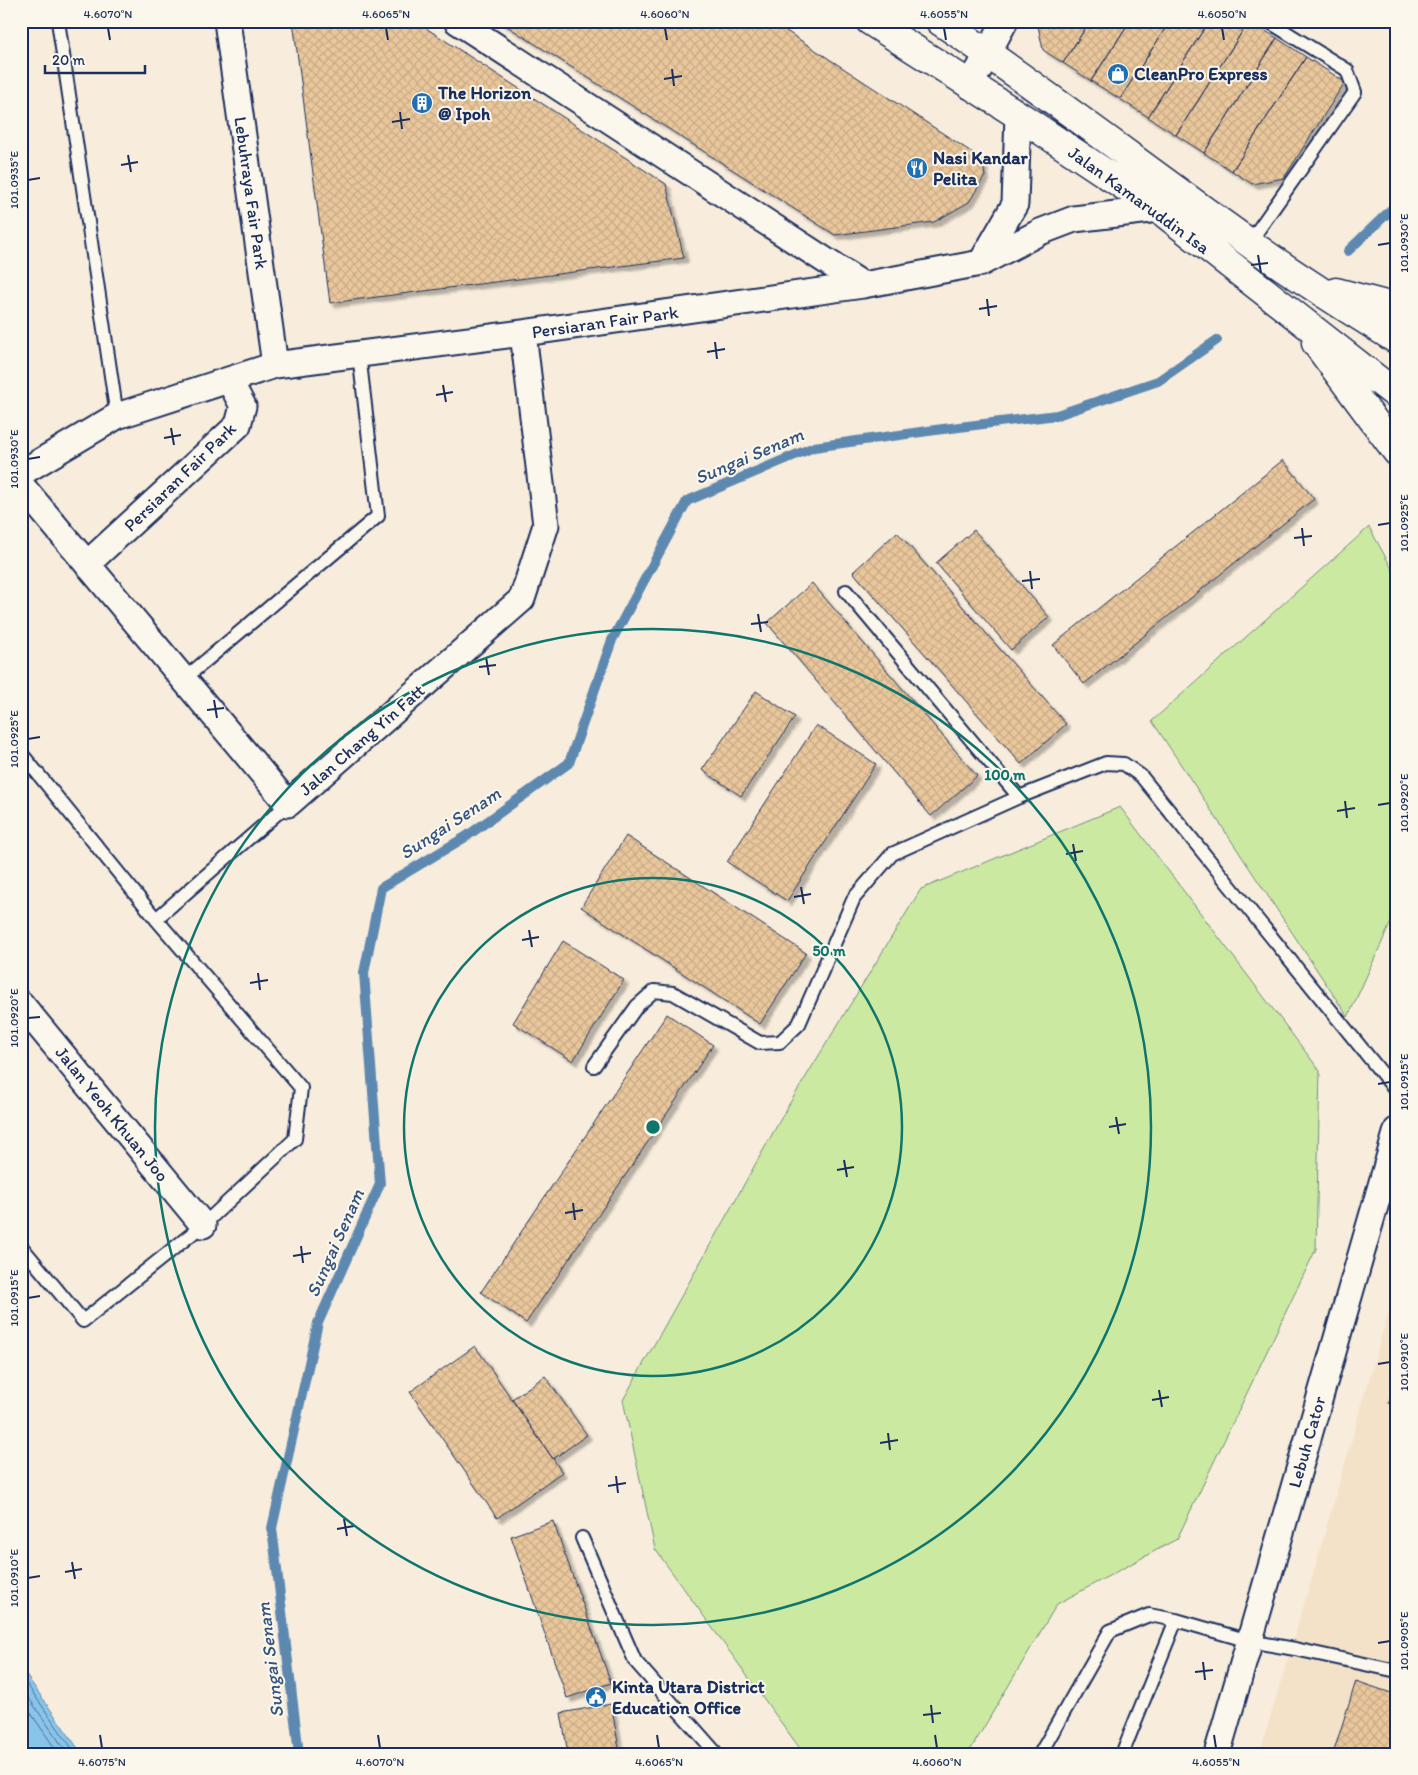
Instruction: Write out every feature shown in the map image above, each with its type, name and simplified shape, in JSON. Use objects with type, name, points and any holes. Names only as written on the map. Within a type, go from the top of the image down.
[{"type":"main road","name":"Jalan Kamaruddin Isa","points":[[870,21],[1018,115],[1158,209],[1397,395]]},
{"type":"main road","name":"Jalan Kamaruddin Isa","points":[[940,21],[987,52],[1249,243],[1397,340]]},
{"type":"main road","points":[[1313,286],[1397,308]]},
{"type":"main road","points":[[1296,317],[1397,452]]},
{"type":"street","name":"Lebuhraya Fair Park","points":[[227,21],[275,365]]},
{"type":"street","points":[[457,21],[864,285]]},
{"type":"street","points":[[970,86],[1005,21]]},
{"type":"street","points":[[981,263],[1015,204],[1018,115]]},
{"type":"street","name":"Persiaran Fair Park","points":[[21,473],[117,416],[275,365],[523,333],[864,285],[981,263],[1040,232],[1074,219],[1158,209]]},
{"type":"street","name":"Jalan Chang Yin Fatt","points":[[21,485],[288,804],[522,598],[546,525],[523,333]]},
{"type":"street","name":"Persiaran Fair Park","points":[[87,564],[238,425],[244,406],[229,380]]},
{"type":"street","name":"Jalan Yeoh Khuan Joo","points":[[21,1004],[203,1225]]},
{"type":"street","name":"Lebuh Cator","points":[[1217,1754],[1397,1130]]},
{"type":"lane","points":[[58,21],[117,416]]},
{"type":"lane","points":[[1249,243],[1354,92],[1347,70],[1268,21]]},
{"type":"lane","points":[[184,680],[378,516],[359,354]]},
{"type":"lane","points":[[846,591],[1019,796]]},
{"type":"lane","points":[[21,753],[156,919],[301,1088],[295,1139],[203,1225],[83,1321],[21,1246]]},
{"type":"lane","points":[[594,1066],[637,1006],[654,991],[673,993],[760,1043],[780,1042],[799,1024],[854,898],[892,854],[1019,796],[1106,763],[1124,764],[1141,776],[1397,1092]]},
{"type":"lane","points":[[156,919],[288,804]]},
{"type":"lane","points":[[582,1538],[635,1662],[718,1754]]},
{"type":"lane","points":[[1040,1754],[1110,1631],[1149,1615],[1176,1620],[1249,1641],[1397,1671]]},
{"type":"lane","points":[[1122,1754],[1176,1620]]},
{"type":"shaded area","points":[[1397,1282],[1397,1754],[1259,1754],[1310,1584]]},
{"type":"green space","points":[[1369,527],[1397,578],[1397,909],[1348,1017],[1152,721]]},
{"type":"green space","points":[[1120,807],[1320,1071],[1316,1249],[1177,1539],[1057,1604],[971,1749],[964,1754],[804,1754],[655,1549],[623,1400],[788,1106],[921,889]]},
{"type":"water","points":[[21,1668],[82,1754],[21,1754]]},
{"type":"building","name":"The Horizon @ Ipoh","points":[[293,21],[415,21],[666,184],[684,258],[330,303]]},
{"type":"building","points":[[499,21],[771,21],[982,159],[985,176],[969,202],[934,222],[835,235]]},
{"type":"building","points":[[1037,21],[1090,21],[1063,63],[1043,50]]},
{"type":"building","points":[[1090,21],[1130,21],[1091,81],[1063,63]]},
{"type":"building","points":[[1130,21],[1170,21],[1120,99],[1091,81]]},
{"type":"building","points":[[1170,21],[1209,21],[1148,117],[1120,99]]},
{"type":"building","points":[[1209,21],[1249,21],[1176,135],[1148,117]]},
{"type":"building","points":[[1249,21],[1277,38],[1204,153],[1176,135]]},
{"type":"building","points":[[1277,38],[1306,57],[1232,171],[1204,153]]},
{"type":"building","points":[[1306,57],[1345,82],[1284,178],[1252,184],[1232,171]]},
{"type":"building","points":[[1283,460],[1314,499],[1084,684],[1053,645]]},
{"type":"building","points":[[974,530],[1049,617],[1011,650],[936,563]]},
{"type":"building","points":[[897,532],[1066,724],[1021,764],[853,572]]},
{"type":"building","points":[[812,583],[977,776],[931,816],[767,623]]},
{"type":"building","points":[[756,691],[795,717],[741,796],[702,770]]},
{"type":"building","points":[[816,725],[876,764],[787,901],[727,862]]},
{"type":"building","points":[[626,836],[806,953],[760,1024],[581,907]]},
{"type":"building","points":[[563,941],[624,980],[573,1061],[513,1023]]},
{"type":"building","points":[[667,1014],[713,1045],[526,1323],[481,1292]]},
{"type":"building","points":[[475,1346],[562,1472],[497,1518],[410,1392]]},
{"type":"building","points":[[545,1376],[587,1435],[553,1459],[512,1399]]},
{"type":"building","points":[[1397,1377],[1397,1406],[1389,1403]]},
{"type":"building","points":[[553,1521],[611,1683],[567,1698],[511,1536]]},
{"type":"building","points":[[1356,1681],[1397,1695],[1397,1754],[1333,1754]]},
{"type":"building","points":[[611,1704],[620,1754],[568,1754],[561,1713]]},
{"type":"waterway","name":"Sungai Senam","points":[[1348,251],[1397,204]]},
{"type":"waterway","name":"Sungai Senam","points":[[299,1754],[272,1528],[318,1323],[380,1184],[364,973],[381,888],[467,836],[569,763],[612,640],[687,501],[814,447],[1057,415],[1158,381],[1217,340]]},
{"type":"place","name":"CleanPro Express","points":[[1118,74]]},
{"type":"place","name":"The Horizon @ Ipoh","points":[[422,103]]},
{"type":"place","name":"Nasi Kandar Pelita","points":[[917,168]]},
{"type":"place","name":"Kinta Utara District Education Office","points":[[596,1697]]}]
